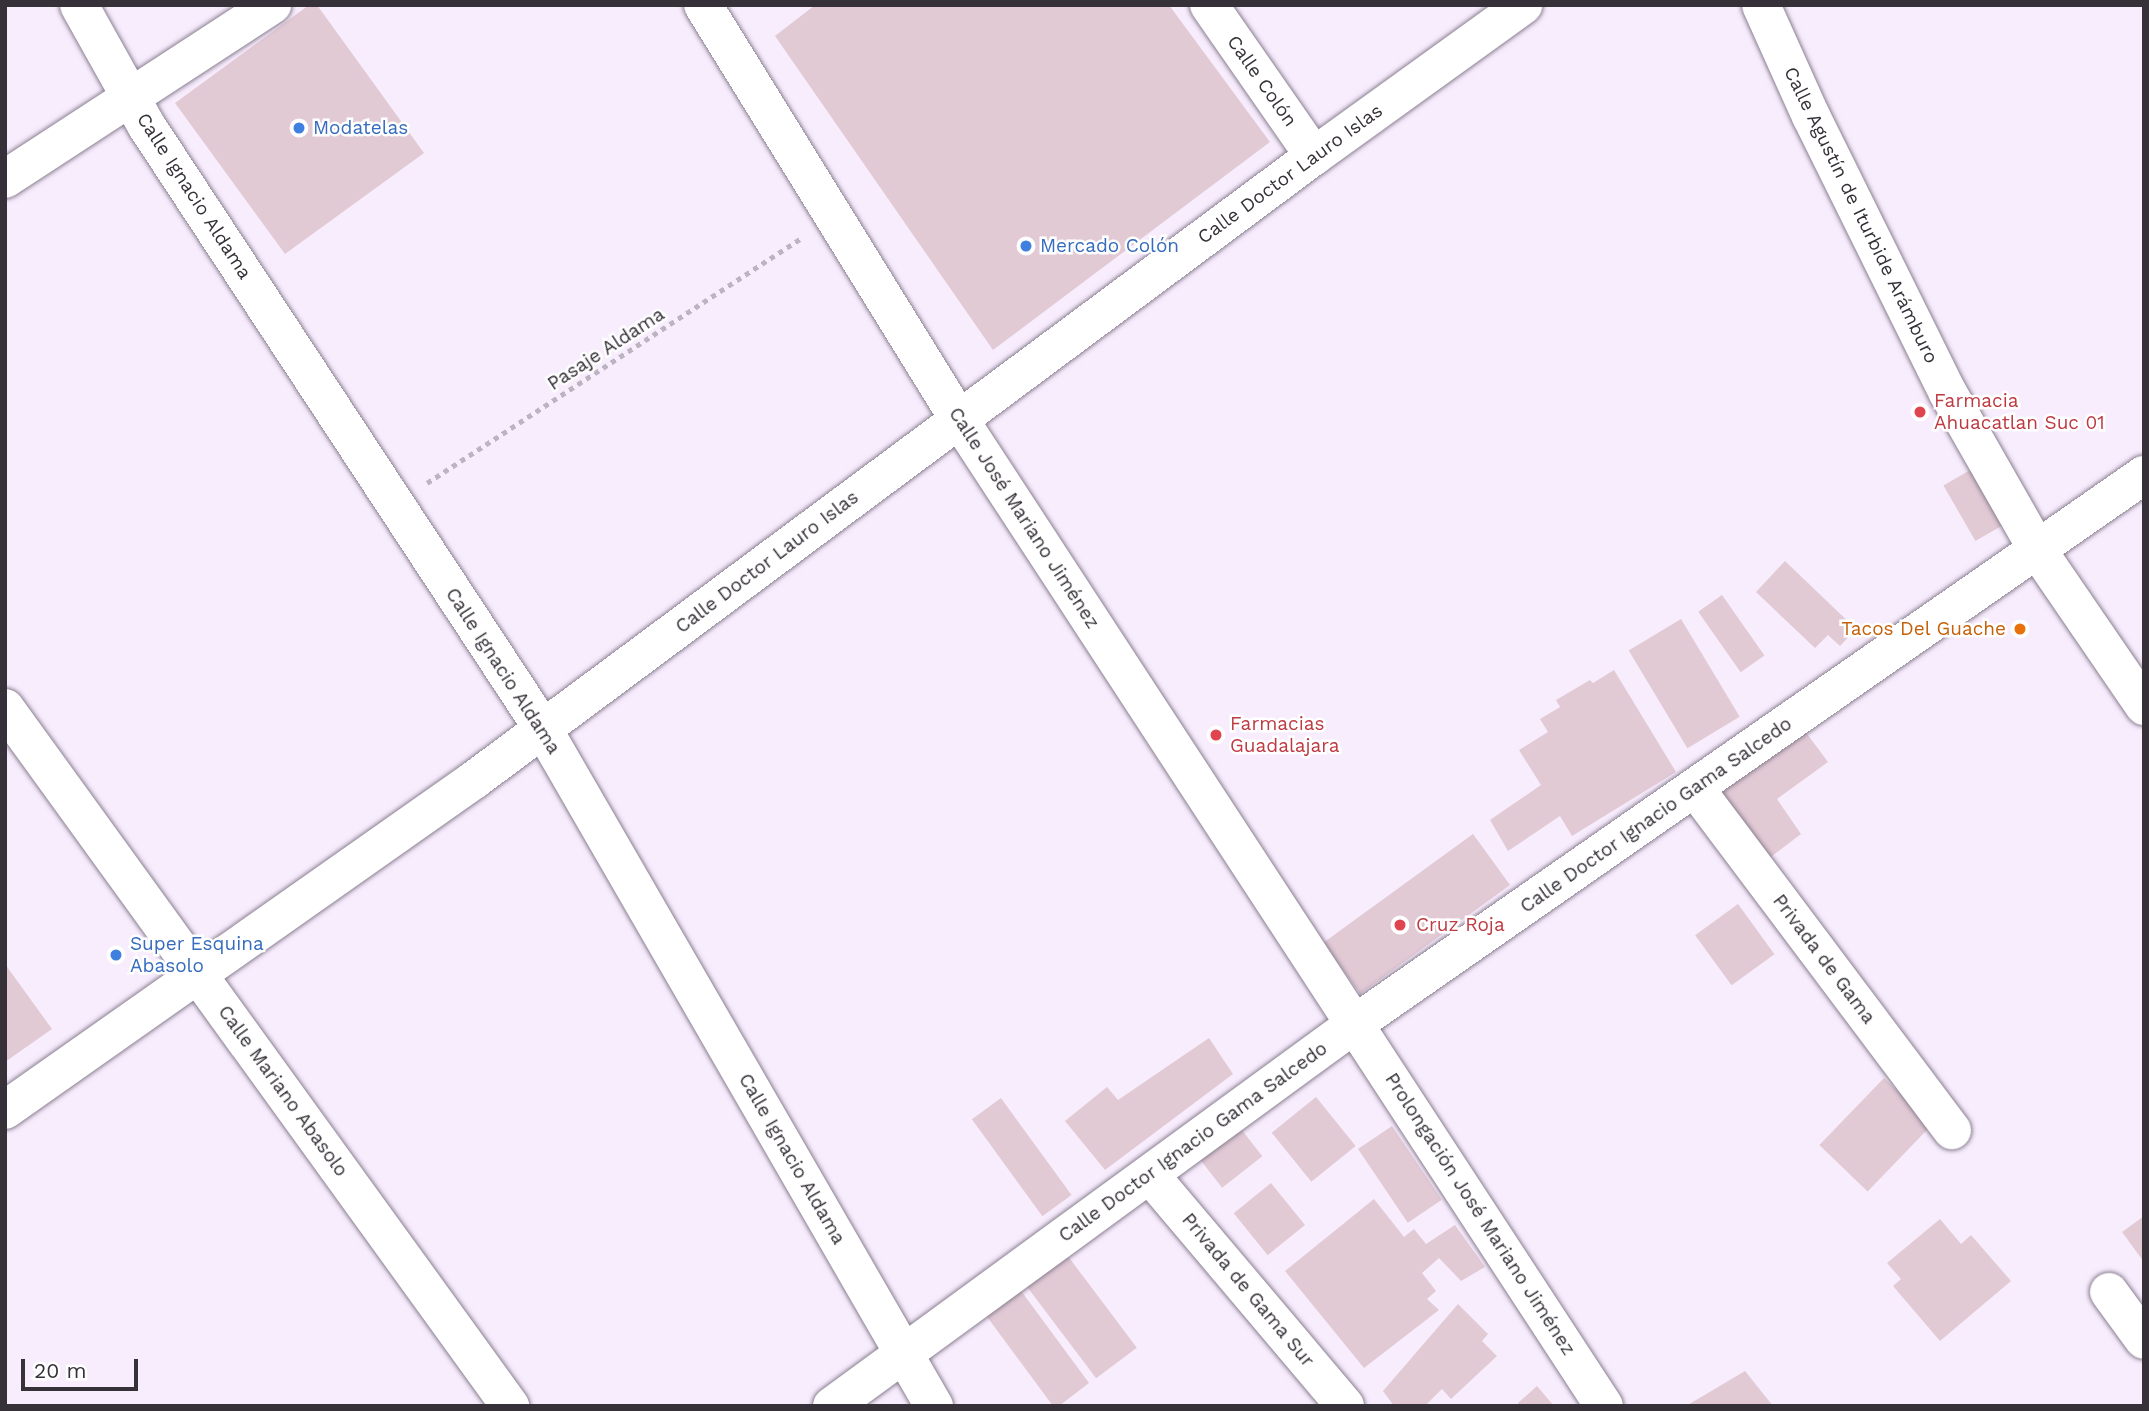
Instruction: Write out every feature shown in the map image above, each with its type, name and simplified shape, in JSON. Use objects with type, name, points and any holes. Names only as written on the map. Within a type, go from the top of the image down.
[{"type":"street","name":"Calle Ignacio Aldama","points":[[79,5],[132,98],[542,729],[934,1406]]},
{"type":"street","points":[[5,179],[272,5]]},
{"type":"street","name":"Calle José Mariano Jiménez","points":[[703,5],[959,419],[1356,1023]]},
{"type":"street","name":"Calle Colón","points":[[1209,5],[1314,156]]},
{"type":"street","name":"Calle Doctor Lauro Islas","points":[[5,1110],[542,729],[1314,156],[1523,5]]},
{"type":"street","name":"Calle Agustín de Iturbide Arámburo","points":[[1761,5],[1811,116],[1942,380],[2038,551],[2144,706]]},
{"type":"street","name":"Calle Doctor Ignacio Gama Salcedo","points":[[832,1406],[1356,1023],[2144,475]]},
{"type":"street","name":"Calle Mariano Abasolo","points":[[5,708],[510,1406]]},
{"type":"street","name":"Privada de Gama","points":[[1695,788],[1952,1130]]},
{"type":"street","name":"Prolongación José Mariano Jiménez","points":[[1356,1023],[1604,1406]]},
{"type":"street","name":"Privada de Gama Sur","points":[[1150,1175],[1345,1406]]},
{"type":"street","points":[[2109,1292],[2144,1339]]},
{"type":"path","name":"Pasaje Aldama","points":[[395,504],[833,217]]},
{"type":"building","name":"Modatelas","points":[[309,5],[317,5],[424,153],[285,254],[175,103]]},
{"type":"building","name":"Mercado Colón","points":[[815,5],[1169,5],[1270,142],[993,350],[775,36]]},
{"type":"building","points":[[1972,469],[2004,524],[1975,541],[1943,486]]},
{"type":"building","points":[[1785,561],[1856,629],[1840,646],[1828,635],[1815,648],[1756,592]]},
{"type":"building","points":[[1722,595],[1764,656],[1741,672],[1698,612]]},
{"type":"building","points":[[1681,619],[1740,717],[1687,748],[1629,650]]},
{"type":"building","points":[[1614,670],[1676,772],[1572,836],[1560,816],[1508,851],[1490,820],[1541,785],[1519,750],[1548,732],[1540,719],[1560,707],[1556,700],[1590,680],[1593,683]]},
{"type":"building","points":[[1799,723],[1828,762],[1777,799],[1801,834],[1764,862],[1709,785]]},
{"type":"building","name":"Cruz Roja","points":[[1473,834],[1510,885],[1360,994],[1323,943]]},
{"type":"building","points":[[1738,904],[1774,954],[1732,985],[1695,935]]},
{"type":"building","points":[[5,964],[52,1029],[5,1062]]},
{"type":"building","points":[[1209,1038],[1233,1074],[1105,1170],[1065,1121],[1107,1087],[1118,1100]]},
{"type":"building","points":[[1884,1078],[1932,1125],[1868,1191],[1819,1145]]},
{"type":"building","points":[[1316,1097],[1356,1146],[1311,1182],[1272,1133]]},
{"type":"building","points":[[1001,1098],[1072,1195],[1042,1216],[972,1119]]},
{"type":"building","points":[[1234,1120],[1262,1156],[1222,1188],[1194,1151]]},
{"type":"building","points":[[1392,1126],[1442,1200],[1408,1223],[1358,1149]]},
{"type":"building","points":[[1271,1183],[1305,1225],[1268,1255],[1234,1213]]},
{"type":"building","points":[[1374,1199],[1404,1237],[1414,1229],[1426,1244],[1455,1225],[1485,1267],[1461,1281],[1439,1258],[1422,1273],[1436,1291],[1427,1299],[1439,1310],[1364,1368],[1285,1271]]},
{"type":"building","points":[[2144,1216],[2144,1262],[2122,1232]]},
{"type":"building","points":[[1940,1219],[1961,1244],[1971,1235],[2011,1281],[1940,1341],[1893,1286],[1901,1279],[1887,1263]]},
{"type":"building","points":[[1061,1247],[1137,1348],[1096,1378],[1020,1278]]},
{"type":"building","points":[[1016,1284],[1089,1383],[1059,1406],[1053,1406],[982,1310]]},
{"type":"building","points":[[1458,1304],[1488,1334],[1482,1341],[1497,1356],[1451,1399],[1442,1389],[1425,1406],[1394,1406],[1383,1391]]},
{"type":"building","points":[[1745,1371],[1773,1406],[1686,1406]]},
{"type":"building","points":[[1537,1386],[1554,1406],[1520,1406],[1518,1403]]},
{"type":"place","name":"Modatelas","points":[[299,128]]},
{"type":"place","name":"Mercado Colón","points":[[1026,246]]},
{"type":"place","name":"Farmacia Ahuacatlan Suc 01","points":[[1920,412]]},
{"type":"place","name":"Tacos Del Guache","points":[[2020,629]]},
{"type":"place","name":"Farmacias Guadalajara","points":[[1216,735]]},
{"type":"place","name":"Cruz Roja","points":[[1400,925]]},
{"type":"place","name":"Super Esquina Abasolo","points":[[116,955]]}]
